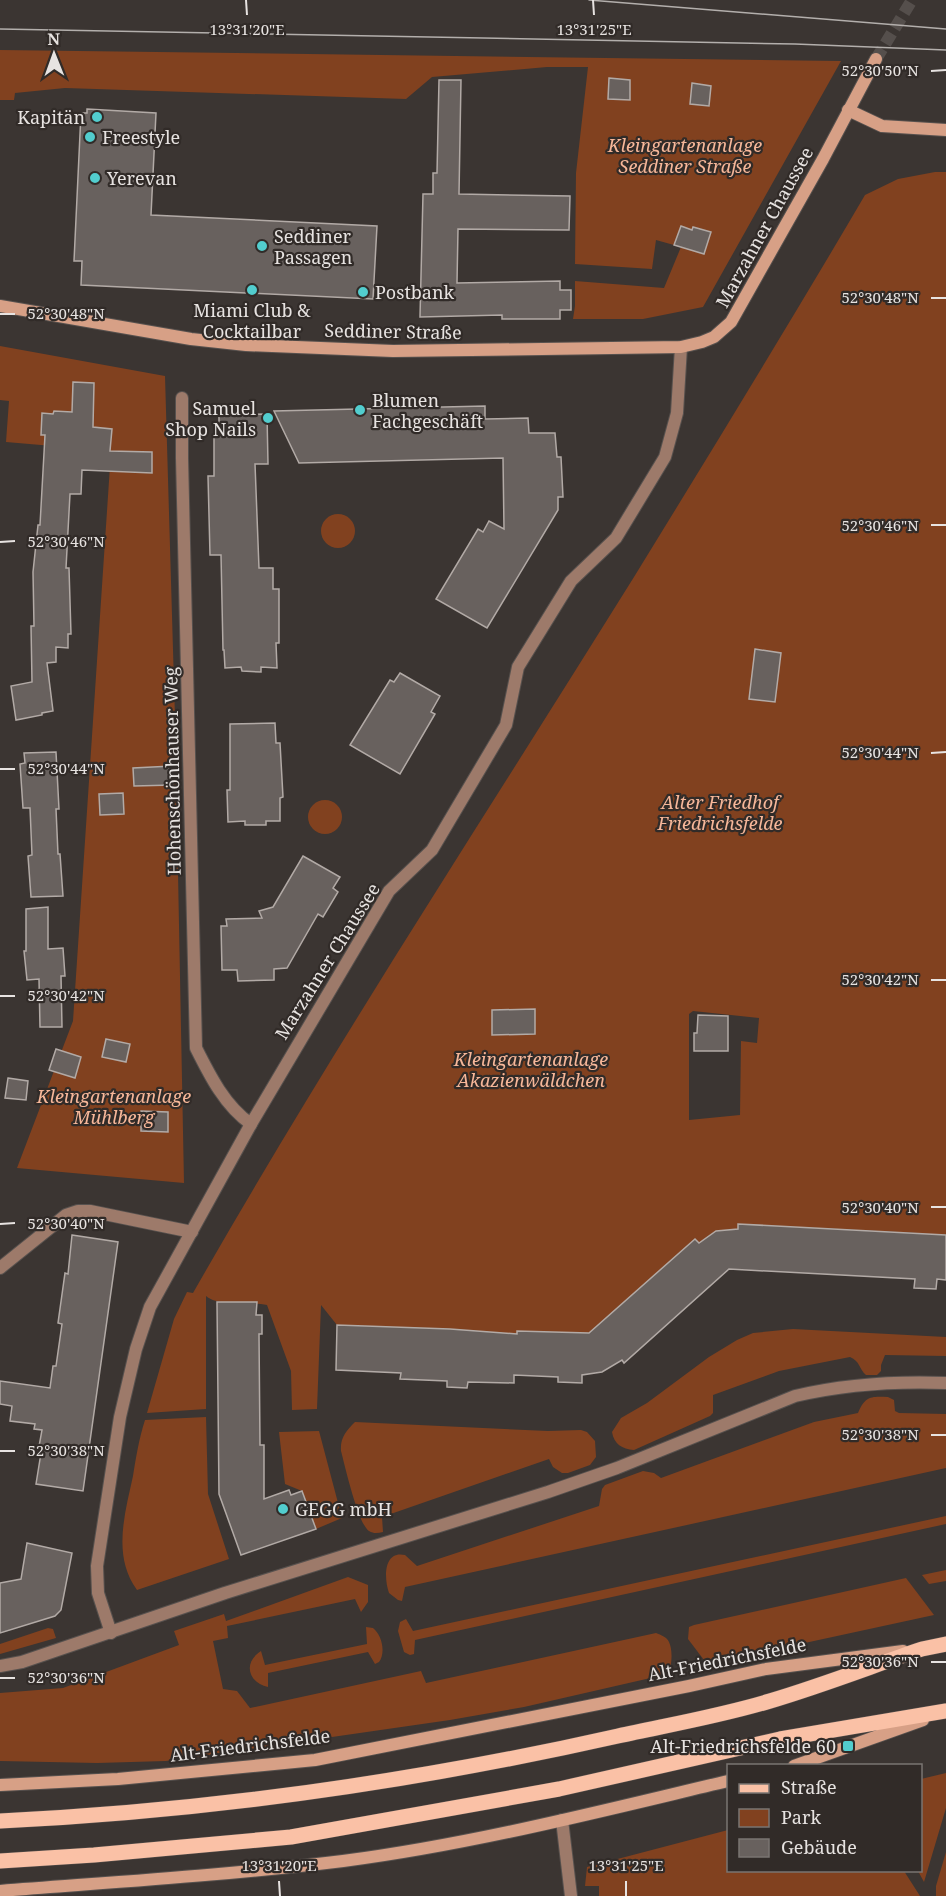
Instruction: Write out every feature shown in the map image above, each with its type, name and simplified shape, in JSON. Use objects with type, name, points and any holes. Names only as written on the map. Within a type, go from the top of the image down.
[{"type":"main road","name":"Marzahner Chaussee","points":[[681,347],[714,337],[731,322],[823,159],[876,59]]},
{"type":"main road","points":[[848,110],[882,126],[946,130]]},
{"type":"main road","name":"Seddiner Straße","points":[[0,306],[191,339],[246,345],[393,351],[681,347]]},
{"type":"main road","points":[[0,1821],[90,1817],[291,1796],[442,1773],[575,1746],[769,1702],[922,1649],[946,1644]]},
{"type":"main road","name":"Alt-Friedrichsfelde","points":[[0,1785],[118,1779],[315,1760],[766,1669],[922,1649]]},
{"type":"main road","points":[[800,1764],[944,1712]]},
{"type":"main road","points":[[0,1861],[291,1837],[559,1789],[780,1739],[944,1712]]},
{"type":"main road","points":[[0,1891],[344,1861],[482,1837],[727,1781]]},
{"type":"street","name":"Marzahner Chaussee","points":[[111,1634],[98,1593],[97,1566],[120,1417],[136,1349],[150,1307],[251,1124],[389,891],[432,850],[506,725],[518,667],[572,581],[616,538],[665,457],[677,413],[681,347]]},
{"type":"street","name":"Hohenschönhauser Weg","points":[[182,398],[196,1048],[212,1080],[239,1116],[251,1124]]},
{"type":"street","points":[[0,1268],[66,1215],[78,1211],[90,1211],[192,1232]]},
{"type":"street","points":[[0,1666],[22,1662],[111,1634],[225,1593],[607,1471],[795,1396],[873,1383],[901,1381],[946,1383]]},
{"type":"street","points":[[562,1820],[570,1896]]},
{"type":"green space","name":"Kleingartenanlage Seddiner Straße","points":[[0,50],[841,61],[703,307],[643,319],[573,319],[575,281],[664,288],[681,247],[656,240],[652,269],[575,264],[576,173],[588,67],[547,67],[432,77],[406,99],[65,88],[15,93],[14,100],[0,100]]},
{"type":"green space","points":[[946,172],[946,1235],[939,1234],[938,1238],[918,1233],[739,1224],[738,1229],[716,1231],[699,1243],[695,1239],[594,1329],[591,1337],[583,1333],[517,1331],[517,1334],[337,1325],[321,1305],[317,1409],[292,1410],[291,1371],[267,1305],[218,1301],[206,1296],[206,1409],[147,1413],[174,1319],[187,1292],[193,1293],[355,1022],[634,577],[865,195],[898,179]],"holes":[[[693,1011],[759,1018],[757,1043],[741,1041],[740,1115],[689,1120],[689,1014]]]},
{"type":"green space","name":"Kleingartenanlage Mühlberg","points":[[0,346],[165,376],[175,718],[184,1183],[17,1168],[73,1021],[111,451],[6,442],[9,401],[0,400]]},
{"type":"green space","points":[[338,514],[350,519],[355,531],[350,543],[338,548],[326,543],[321,531],[326,519]]},
{"type":"green space","points":[[325,800],[337,805],[342,817],[337,829],[325,834],[313,829],[308,817],[313,805]]},
{"type":"green space","points":[[793,1329],[946,1337],[946,1356],[885,1355],[881,1371],[877,1375],[866,1375],[856,1361],[850,1357],[779,1371],[713,1395],[713,1413],[710,1416],[634,1450],[622,1447],[615,1440],[612,1432],[621,1418],[647,1403],[709,1357],[753,1333]]},
{"type":"green space","points":[[888,1397],[894,1400],[895,1411],[899,1413],[946,1414],[946,1468],[405,1587],[402,1601],[389,1593],[386,1580],[387,1567],[389,1561],[398,1555],[405,1555],[417,1566],[599,1506],[605,1485],[643,1471],[654,1473],[661,1478],[814,1422],[858,1413],[863,1403],[869,1398]]},
{"type":"green space","points":[[206,1417],[208,1494],[229,1559],[137,1590],[129,1577],[125,1563],[123,1534],[139,1441],[145,1420]]},
{"type":"green space","points":[[355,1422],[548,1431],[581,1430],[587,1432],[595,1441],[596,1457],[590,1465],[568,1473],[562,1473],[553,1467],[549,1459],[382,1517],[383,1532],[374,1533],[369,1531],[361,1518],[341,1451],[344,1435]]},
{"type":"green space","points":[[319,1431],[342,1518],[316,1529],[302,1491],[285,1484],[279,1432]]},
{"type":"green space","points":[[946,1516],[946,1524],[415,1640],[414,1654],[410,1655],[404,1652],[398,1631],[400,1622],[406,1619],[413,1631]]},
{"type":"green space","points":[[946,1570],[946,1581],[929,1584],[922,1575]]},
{"type":"green space","points":[[348,1577],[368,1585],[368,1602],[361,1612],[355,1599],[227,1626],[228,1638],[213,1641],[223,1689],[237,1691],[250,1708],[421,1671],[426,1683],[656,1633],[664,1636],[670,1645],[672,1658],[669,1671],[668,1674],[524,1707],[450,1720],[166,1761],[97,1763],[0,1761],[0,1693],[63,1688],[179,1645],[174,1631],[224,1614],[226,1621]]},
{"type":"green space","points":[[906,1578],[934,1615],[707,1664],[688,1639],[689,1627],[694,1625]]},
{"type":"green space","points":[[366,1627],[376,1631],[382,1644],[381,1658],[375,1664],[368,1652],[268,1673],[268,1687],[261,1685],[252,1677],[251,1661],[261,1651],[265,1665],[367,1644]]},
{"type":"green space","points":[[48,1628],[53,1629],[56,1638],[0,1654],[0,1644]]},
{"type":"green space","points":[[946,1773],[946,1808],[924,1882],[919,1872],[922,1872],[922,1779]]},
{"type":"green space","points":[[727,1830],[727,1872],[905,1872],[920,1896],[599,1896],[599,1886],[585,1886],[587,1867]]},
{"type":"green space","points":[[946,1852],[946,1896],[936,1896],[936,1886]]},
{"type":"building","points":[[609,78],[630,80],[630,100],[608,99]]},
{"type":"building","points":[[439,80],[461,80],[459,194],[570,196],[569,230],[458,229],[457,283],[560,281],[560,290],[571,290],[571,310],[560,310],[560,319],[502,319],[502,315],[420,317],[423,194],[433,194],[433,173],[437,173]]},
{"type":"building","points":[[692,83],[711,86],[709,106],[690,104]]},
{"type":"building","points":[[87,109],[156,113],[151,215],[377,226],[373,299],[81,285],[82,261],[74,261],[81,113],[87,113]]},
{"type":"building","points":[[681,226],[711,232],[704,254],[674,245]]},
{"type":"building","points":[[73,382],[94,383],[93,427],[112,429],[110,451],[152,452],[152,473],[82,470],[81,494],[70,494],[66,568],[69,568],[71,634],[68,634],[68,648],[56,647],[56,662],[47,663],[53,711],[16,720],[11,686],[32,682],[33,572],[38,525],[40,525],[45,435],[41,435],[42,413],[72,412]]},
{"type":"building","points":[[485,406],[485,419],[528,418],[529,433],[555,433],[557,457],[561,457],[563,497],[558,497],[558,510],[487,628],[436,599],[478,529],[483,532],[489,521],[504,529],[503,458],[299,463],[274,411]]},
{"type":"building","points":[[267,414],[268,464],[255,464],[259,568],[273,568],[273,589],[279,589],[277,668],[261,667],[261,672],[242,671],[241,667],[225,668],[221,555],[210,555],[208,476],[214,476],[214,425],[219,425],[219,415]]},
{"type":"building","points":[[755,649],[781,653],[775,702],[749,699]]},
{"type":"building","points":[[400,673],[440,696],[431,712],[435,714],[400,774],[350,745],[390,680],[394,682]]},
{"type":"building","points":[[275,723],[276,743],[280,743],[283,797],[280,798],[280,821],[266,821],[266,825],[245,825],[245,821],[228,822],[230,724]]},
{"type":"building","points":[[56,752],[59,809],[56,809],[58,854],[60,854],[63,896],[31,897],[28,856],[32,855],[30,808],[23,808],[20,764],[25,763],[24,753]]},
{"type":"building","points":[[172,766],[173,785],[134,786],[133,768]]},
{"type":"building","points":[[123,793],[124,814],[100,815],[99,794]]},
{"type":"building","points":[[303,856],[340,877],[333,888],[338,892],[323,917],[318,914],[287,968],[274,969],[274,980],[238,981],[237,970],[222,970],[221,926],[227,926],[226,919],[262,918],[259,911],[273,907]]},
{"type":"building","points":[[48,907],[48,949],[63,948],[65,976],[61,976],[62,1027],[40,1027],[39,979],[27,980],[24,951],[26,951],[26,909]]},
{"type":"building","points":[[535,1009],[535,1034],[492,1035],[492,1010]]},
{"type":"building","points":[[698,1015],[728,1016],[728,1051],[694,1051],[694,1033],[697,1033]]},
{"type":"building","points":[[106,1039],[130,1044],[126,1062],[102,1057]]},
{"type":"building","points":[[56,1049],[81,1057],[75,1078],[49,1070]]},
{"type":"building","points":[[8,1078],[28,1081],[26,1100],[5,1098]]},
{"type":"building","points":[[141,1111],[168,1112],[168,1132],[141,1131]]},
{"type":"building","points":[[738,1224],[946,1235],[946,1280],[937,1279],[936,1289],[914,1288],[915,1279],[729,1269],[624,1363],[622,1360],[602,1372],[582,1375],[582,1383],[558,1382],[558,1377],[514,1375],[514,1383],[468,1382],[467,1388],[447,1387],[447,1381],[400,1379],[401,1373],[336,1370],[337,1325],[517,1334],[517,1331],[589,1333],[695,1239],[699,1243],[716,1231],[738,1229]]},
{"type":"building","points":[[72,1235],[118,1242],[83,1491],[36,1484],[42,1430],[34,1429],[35,1424],[10,1421],[12,1406],[0,1404],[0,1381],[50,1388],[53,1366],[56,1366],[62,1324],[58,1323],[65,1273],[68,1274]]},
{"type":"building","points":[[217,1302],[257,1302],[256,1315],[262,1315],[262,1334],[259,1334],[260,1445],[264,1445],[264,1499],[289,1490],[291,1495],[302,1491],[316,1529],[241,1555],[219,1494]]},
{"type":"building","points":[[27,1543],[72,1553],[61,1610],[55,1616],[0,1633],[0,1583],[21,1579]]},
{"type":"tunnel","points":[[876,59],[912,0]]},
{"type":"tram line","points":[[589,0],[946,29]]},
{"type":"tram line","points":[[0,29],[795,44],[946,50]]},
{"type":"place","name":"Kapitän","points":[[97,117]]},
{"type":"place","name":"Freestyle","points":[[90,137]]},
{"type":"place","name":"Yerevan","points":[[95,178]]},
{"type":"place","name":"Seddiner Passagen","points":[[262,246]]},
{"type":"place","name":"Miami Club & Cocktailbar","points":[[252,290]]},
{"type":"place","name":"Postbank","points":[[363,292]]},
{"type":"place","name":"Blumen Fachgeschäft","points":[[360,410]]},
{"type":"place","name":"Samuel Shop Nails","points":[[268,418]]},
{"type":"place","name":"GEGG mbH","points":[[283,1509]]},
{"type":"place","name":"Alt-Friedrichsfelde 60","points":[[848,1746]]},
{"type":"park label","name":"Alter Friedhof Friedrichsfelde","points":[[720,812]]},
{"type":"park label","name":"Kleingartenanlage Akazienwäldchen","points":[[531,1069]]}]
